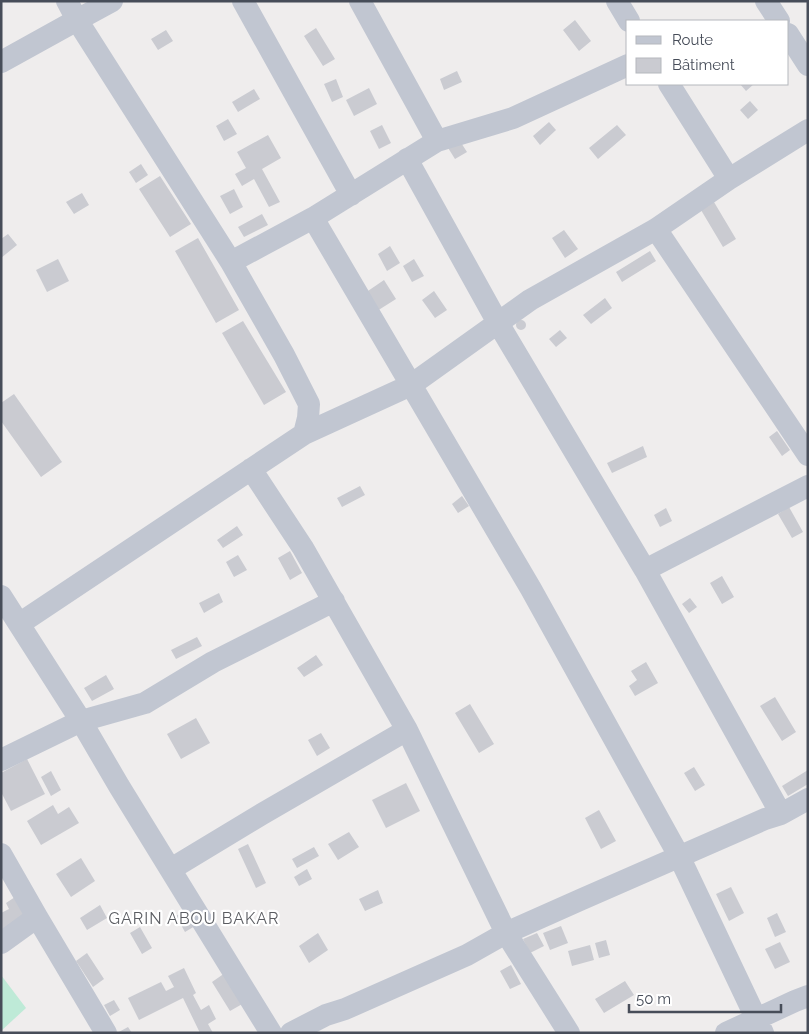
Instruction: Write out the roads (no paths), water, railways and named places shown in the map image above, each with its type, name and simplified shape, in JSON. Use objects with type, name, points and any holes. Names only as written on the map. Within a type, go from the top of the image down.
[{"type":"street","points":[[1,62],[72,11],[112,1]]},
{"type":"street","points":[[243,1],[351,195]]},
{"type":"street","points":[[360,1],[438,141]]},
{"type":"street","points":[[617,1],[628,20]]},
{"type":"street","points":[[766,1],[778,20]]},
{"type":"street","points":[[72,11],[231,262],[284,355],[308,404],[308,418],[304,434]]},
{"type":"street","points":[[789,36],[808,64]]},
{"type":"street","points":[[231,262],[313,218],[438,141],[513,118],[626,66]]},
{"type":"street","points":[[670,85],[729,179]]},
{"type":"street","points":[[19,624],[304,434],[411,385],[530,300],[656,229],[729,179],[808,130]]},
{"type":"street","points":[[407,159],[498,323],[645,570],[781,814]]},
{"type":"street","points":[[313,218],[531,589],[679,856],[760,1026]]},
{"type":"street","points":[[656,229],[808,455]]},
{"type":"street","points":[[251,470],[303,548],[407,730],[506,933],[569,1033]]},
{"type":"street","points":[[645,570],[808,486]]},
{"type":"street","points":[[1,596],[44,660],[171,869],[197,916],[271,1033]]},
{"type":"street","points":[[1,760],[81,721],[145,703],[213,662],[334,601]]},
{"type":"street","points":[[171,869],[407,730]]},
{"type":"street","points":[[291,1033],[326,1015],[345,1009],[467,955],[506,933],[679,856],[781,814],[808,799]]},
{"type":"street","points":[[1,854],[106,1033]]},
{"type":"street","points":[[1,943],[37,917]]},
{"type":"street","points":[[726,1033],[760,1026],[795,1000],[808,996]]},
{"type":"district","name":"GARIN ABOU BAKAR","points":[[194,918]]}]
